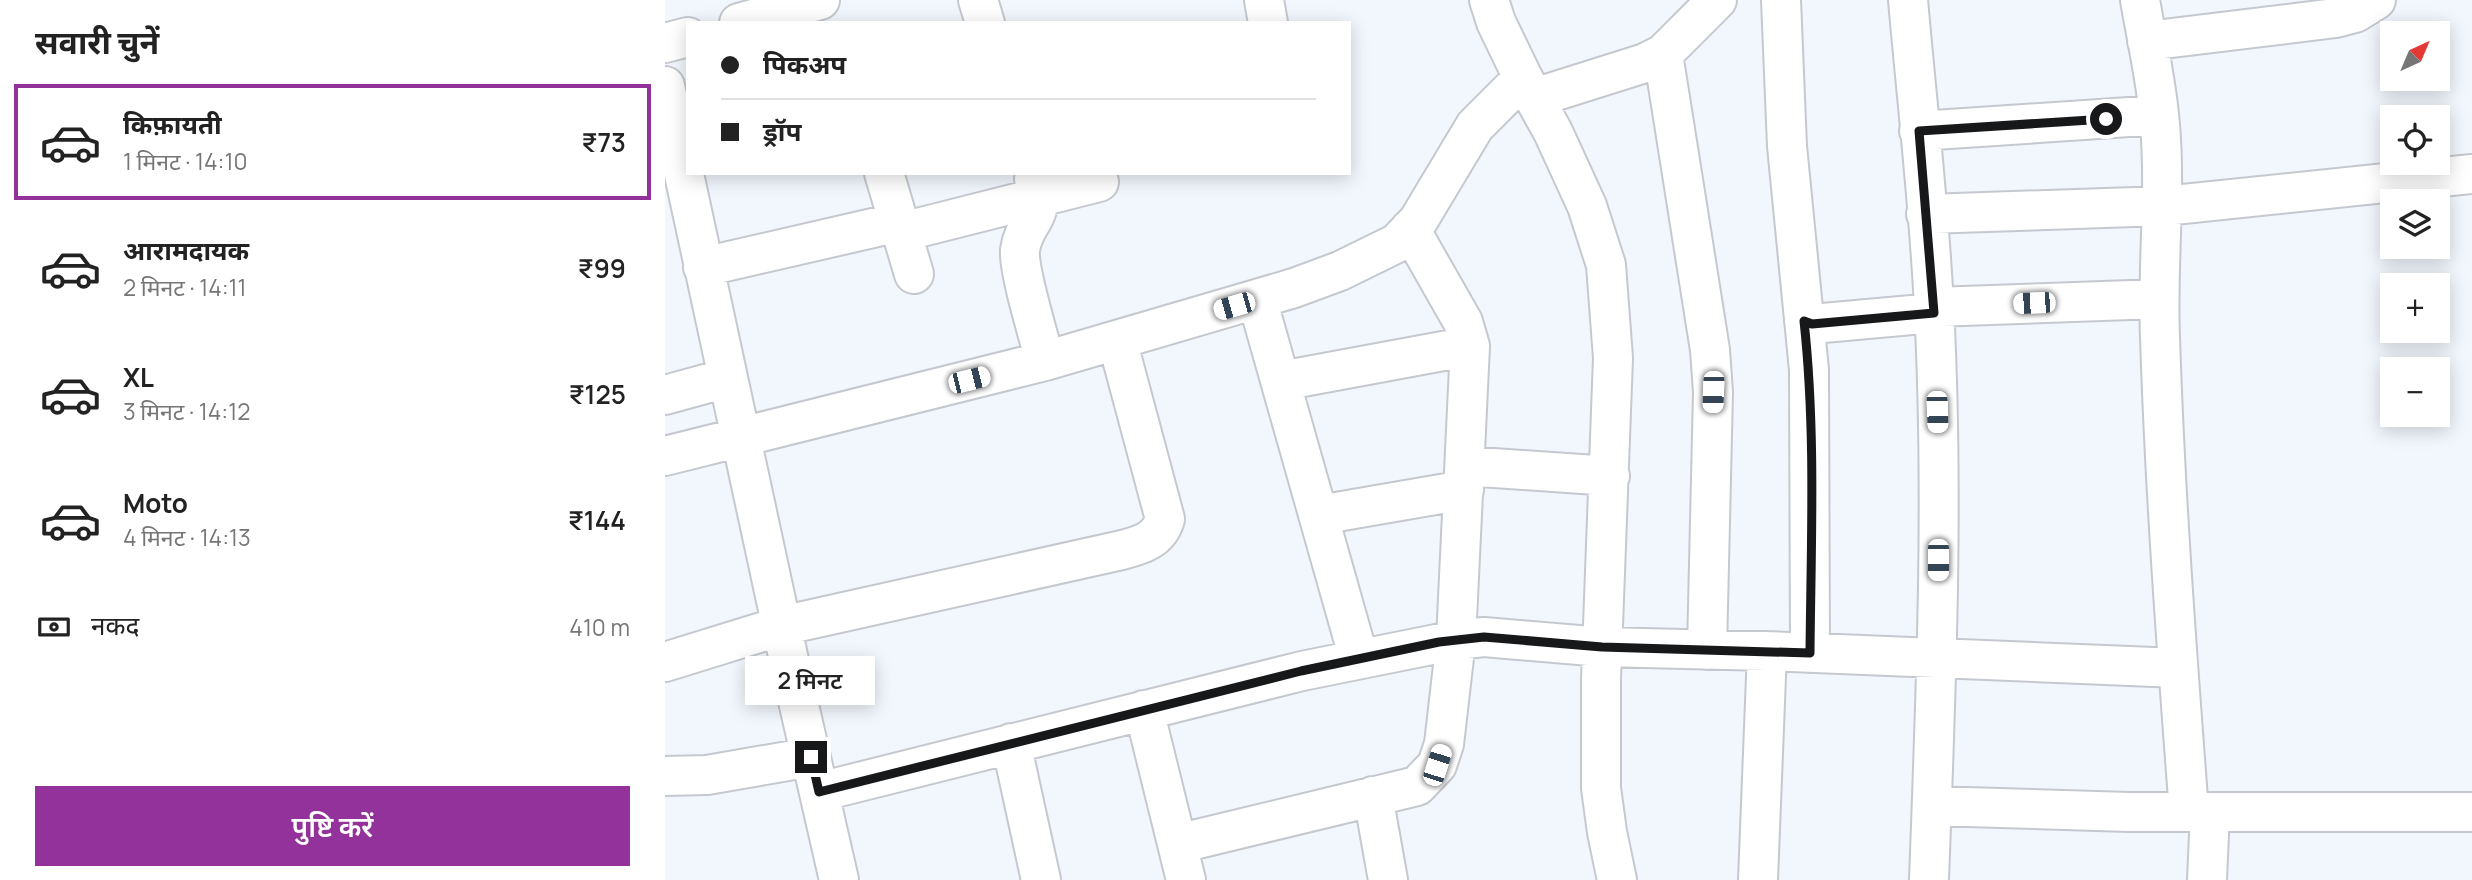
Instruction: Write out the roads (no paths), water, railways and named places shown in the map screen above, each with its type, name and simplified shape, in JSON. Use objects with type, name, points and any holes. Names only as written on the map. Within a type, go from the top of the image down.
[{"type":"street","points":[[746,21],[820,0]]},
{"type":"street","points":[[833,0],[839,21]]},
{"type":"street","points":[[978,0],[984,21]]},
{"type":"street","points":[[1264,0],[1268,21]]},
{"type":"street","points":[[1489,0],[1496,22],[1553,132],[1587,206],[1606,265],[1613,358],[1602,647],[1601,788],[1617,880]]},
{"type":"street","points":[[665,456],[1045,361],[1257,299],[1340,271],[1397,243],[1417,221],[1475,126],[1529,88],[1645,63],[1663,54],[1717,0]]},
{"type":"street","points":[[1781,0],[1787,146],[1809,370],[1810,653]]},
{"type":"street","points":[[1908,0],[1934,310],[1939,462],[1937,659],[1929,880]]},
{"type":"street","points":[[2140,0],[2159,116],[2164,206],[2159,299],[2170,556],[2178,668],[2207,880]]},
{"type":"street","points":[[2147,41],[2336,18],[2355,13],[2375,0]]},
{"type":"street","points":[[665,44],[686,38]]},
{"type":"street","points":[[1663,54],[1710,350],[1713,392],[1706,650]]},
{"type":"street","points":[[665,86],[677,210],[703,267],[839,880]]},
{"type":"street","points":[[1919,131],[2159,116]]},
{"type":"street","points":[[1926,214],[2164,206],[2472,174]]},
{"type":"street","points":[[885,175],[914,274]]},
{"type":"street","points":[[703,267],[900,227],[1036,185],[1099,182]]},
{"type":"street","points":[[1036,185],[1038,211],[1020,251],[1045,361]]},
{"type":"street","points":[[1177,844],[1417,786],[1437,765],[1444,744],[1456,640],[1470,346],[1463,321],[1410,229]]},
{"type":"street","points":[[1257,299],[1359,659]]},
{"type":"street","points":[[1804,321],[1812,324],[1934,310],[2159,299]]},
{"type":"street","points":[[665,662],[781,626],[1122,551],[1155,537],[1162,530],[1165,519],[1117,340]]},
{"type":"street","points":[[1281,381],[1470,346]]},
{"type":"street","points":[[665,395],[727,377]]},
{"type":"street","points":[[1319,514],[1464,478],[1610,476]]},
{"type":"street","points":[[665,776],[815,775],[1011,743],[1359,659],[1484,637],[1602,647],[2178,668]]},
{"type":"street","points":[[1758,880],[1767,651]]},
{"type":"street","points":[[1144,710],[1186,880]]},
{"type":"street","points":[[1011,743],[1041,880]]},
{"type":"street","points":[[1373,796],[1388,880]]},
{"type":"street","points":[[1932,806],[2199,812],[2472,812]]}]
